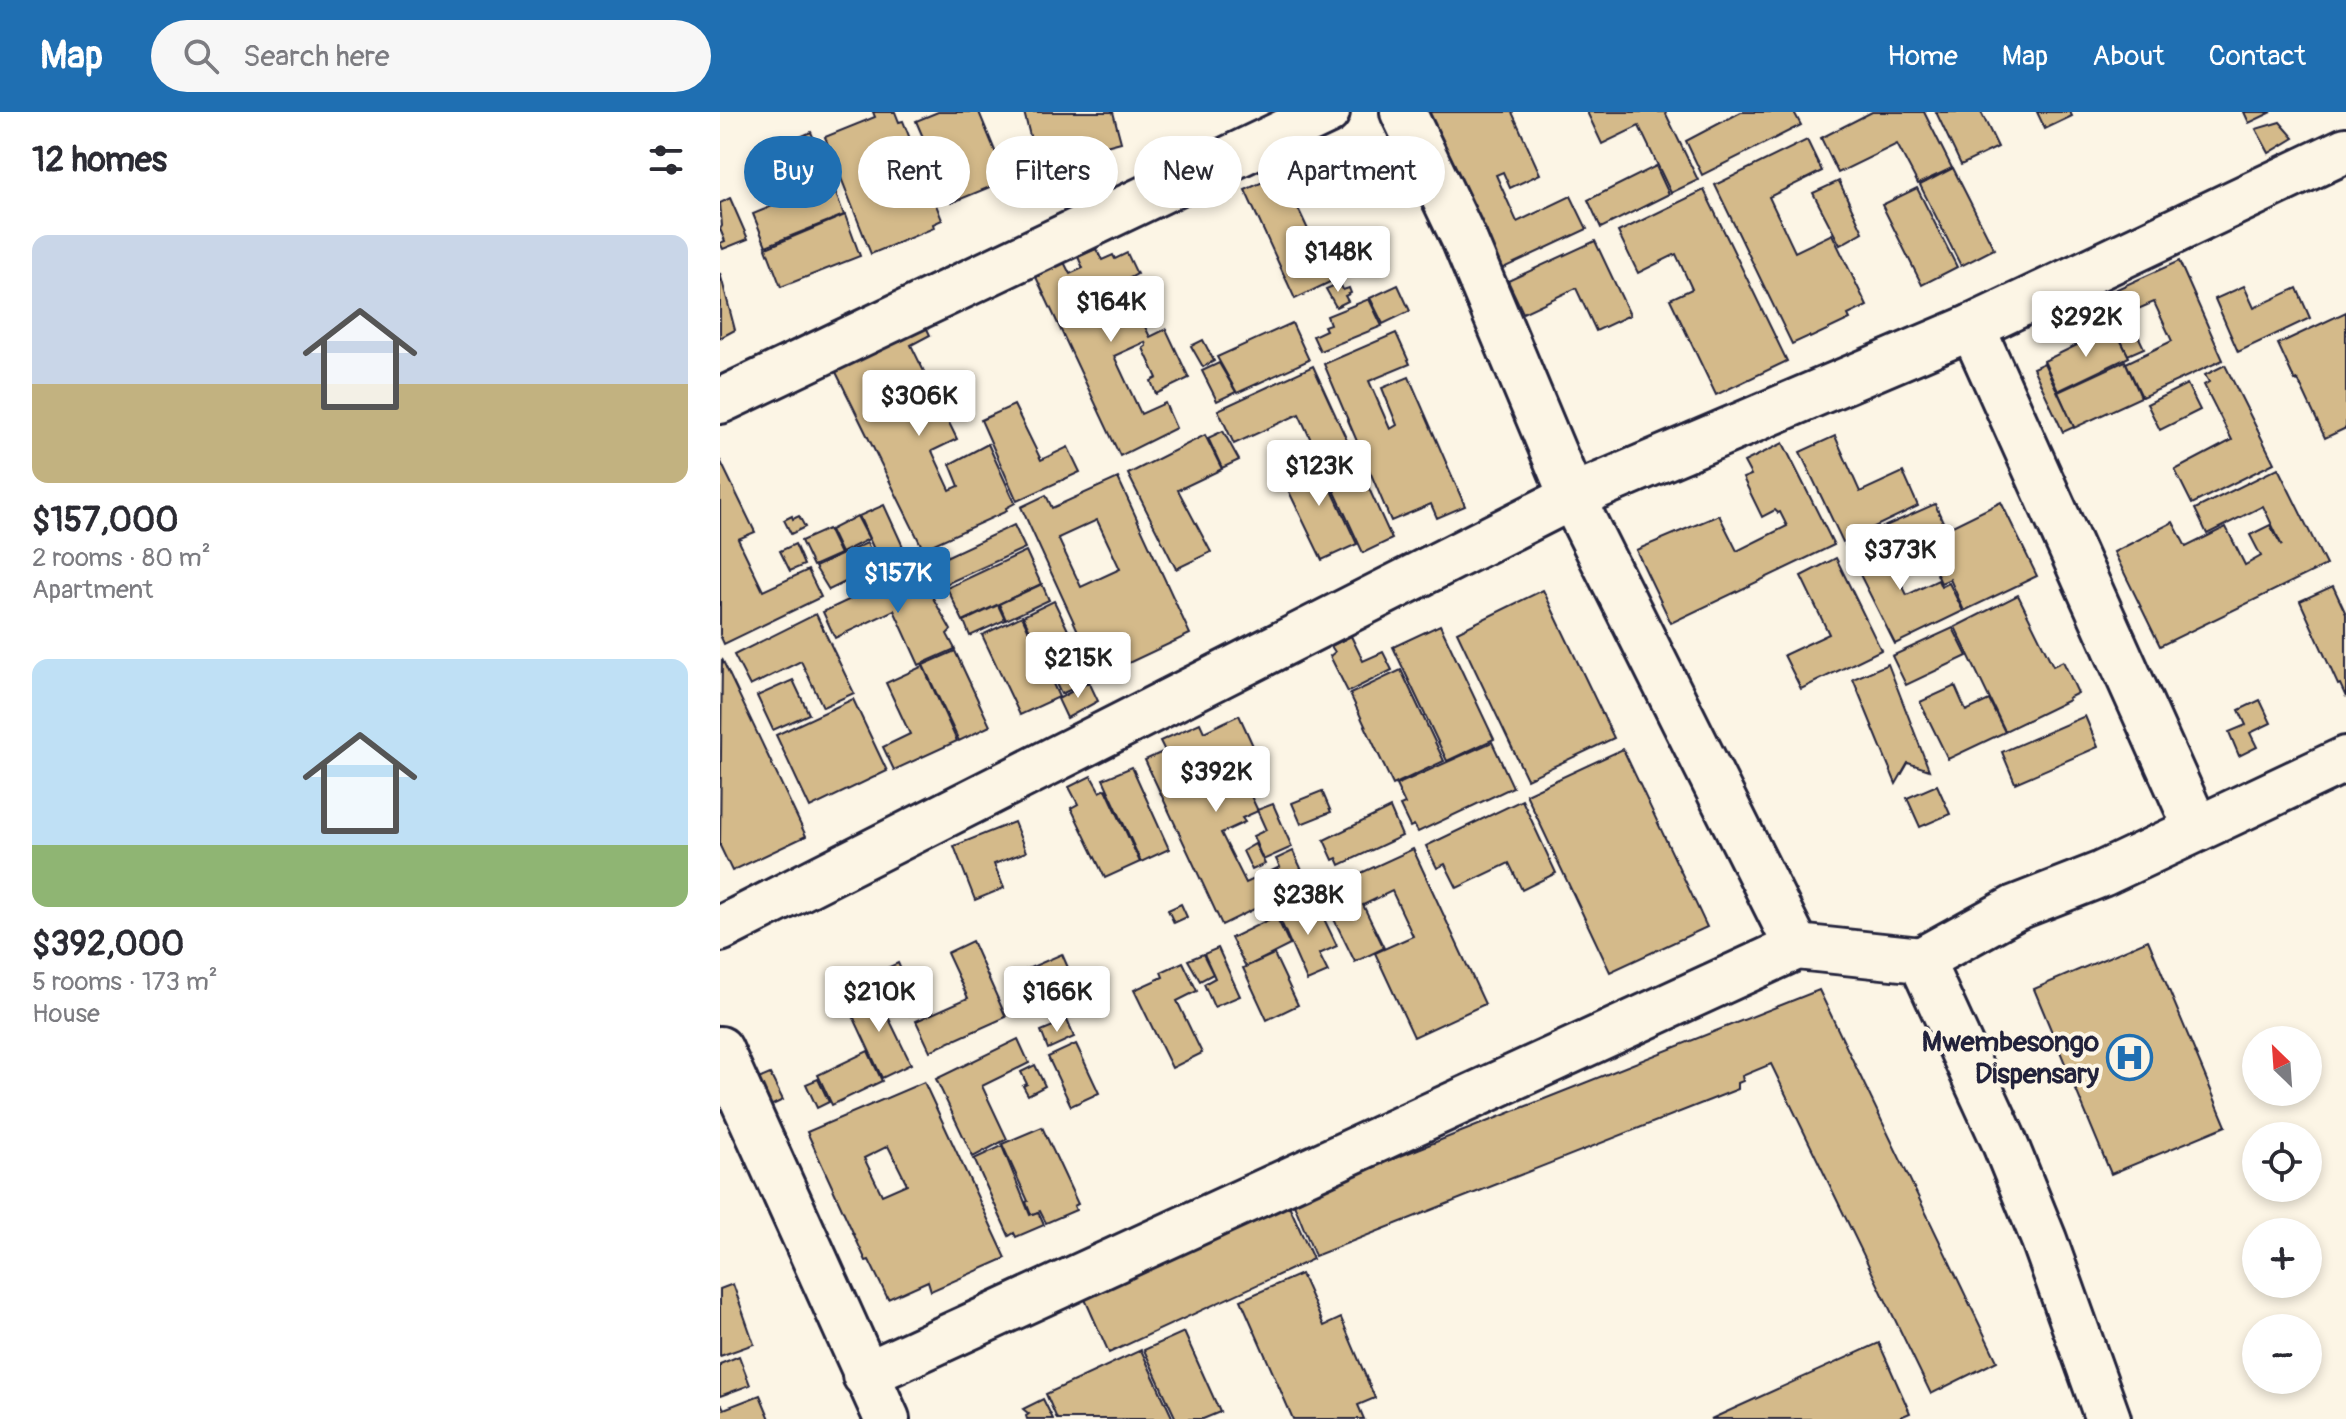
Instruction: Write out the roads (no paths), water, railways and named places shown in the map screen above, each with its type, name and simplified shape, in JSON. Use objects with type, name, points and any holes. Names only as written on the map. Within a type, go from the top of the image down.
[{"type":"street","points":[[720,401],[1327,112]]},
{"type":"street","points":[[1403,112],[1464,239],[1572,497],[1797,947]]},
{"type":"street","points":[[720,929],[1572,497],[1972,327],[2346,150]]},
{"type":"street","points":[[1972,327],[2197,829]]},
{"type":"street","points":[[865,1375],[1797,947],[1921,960],[2015,908],[2102,874],[2346,759]]},
{"type":"street","points":[[1921,960],[2003,1139],[2044,1240],[2108,1419]]},
{"type":"street","points":[[720,1049],[887,1419]]},
{"type":"place","name":"Mwembesongo Dispensary","points":[[2130,1057]]}]
